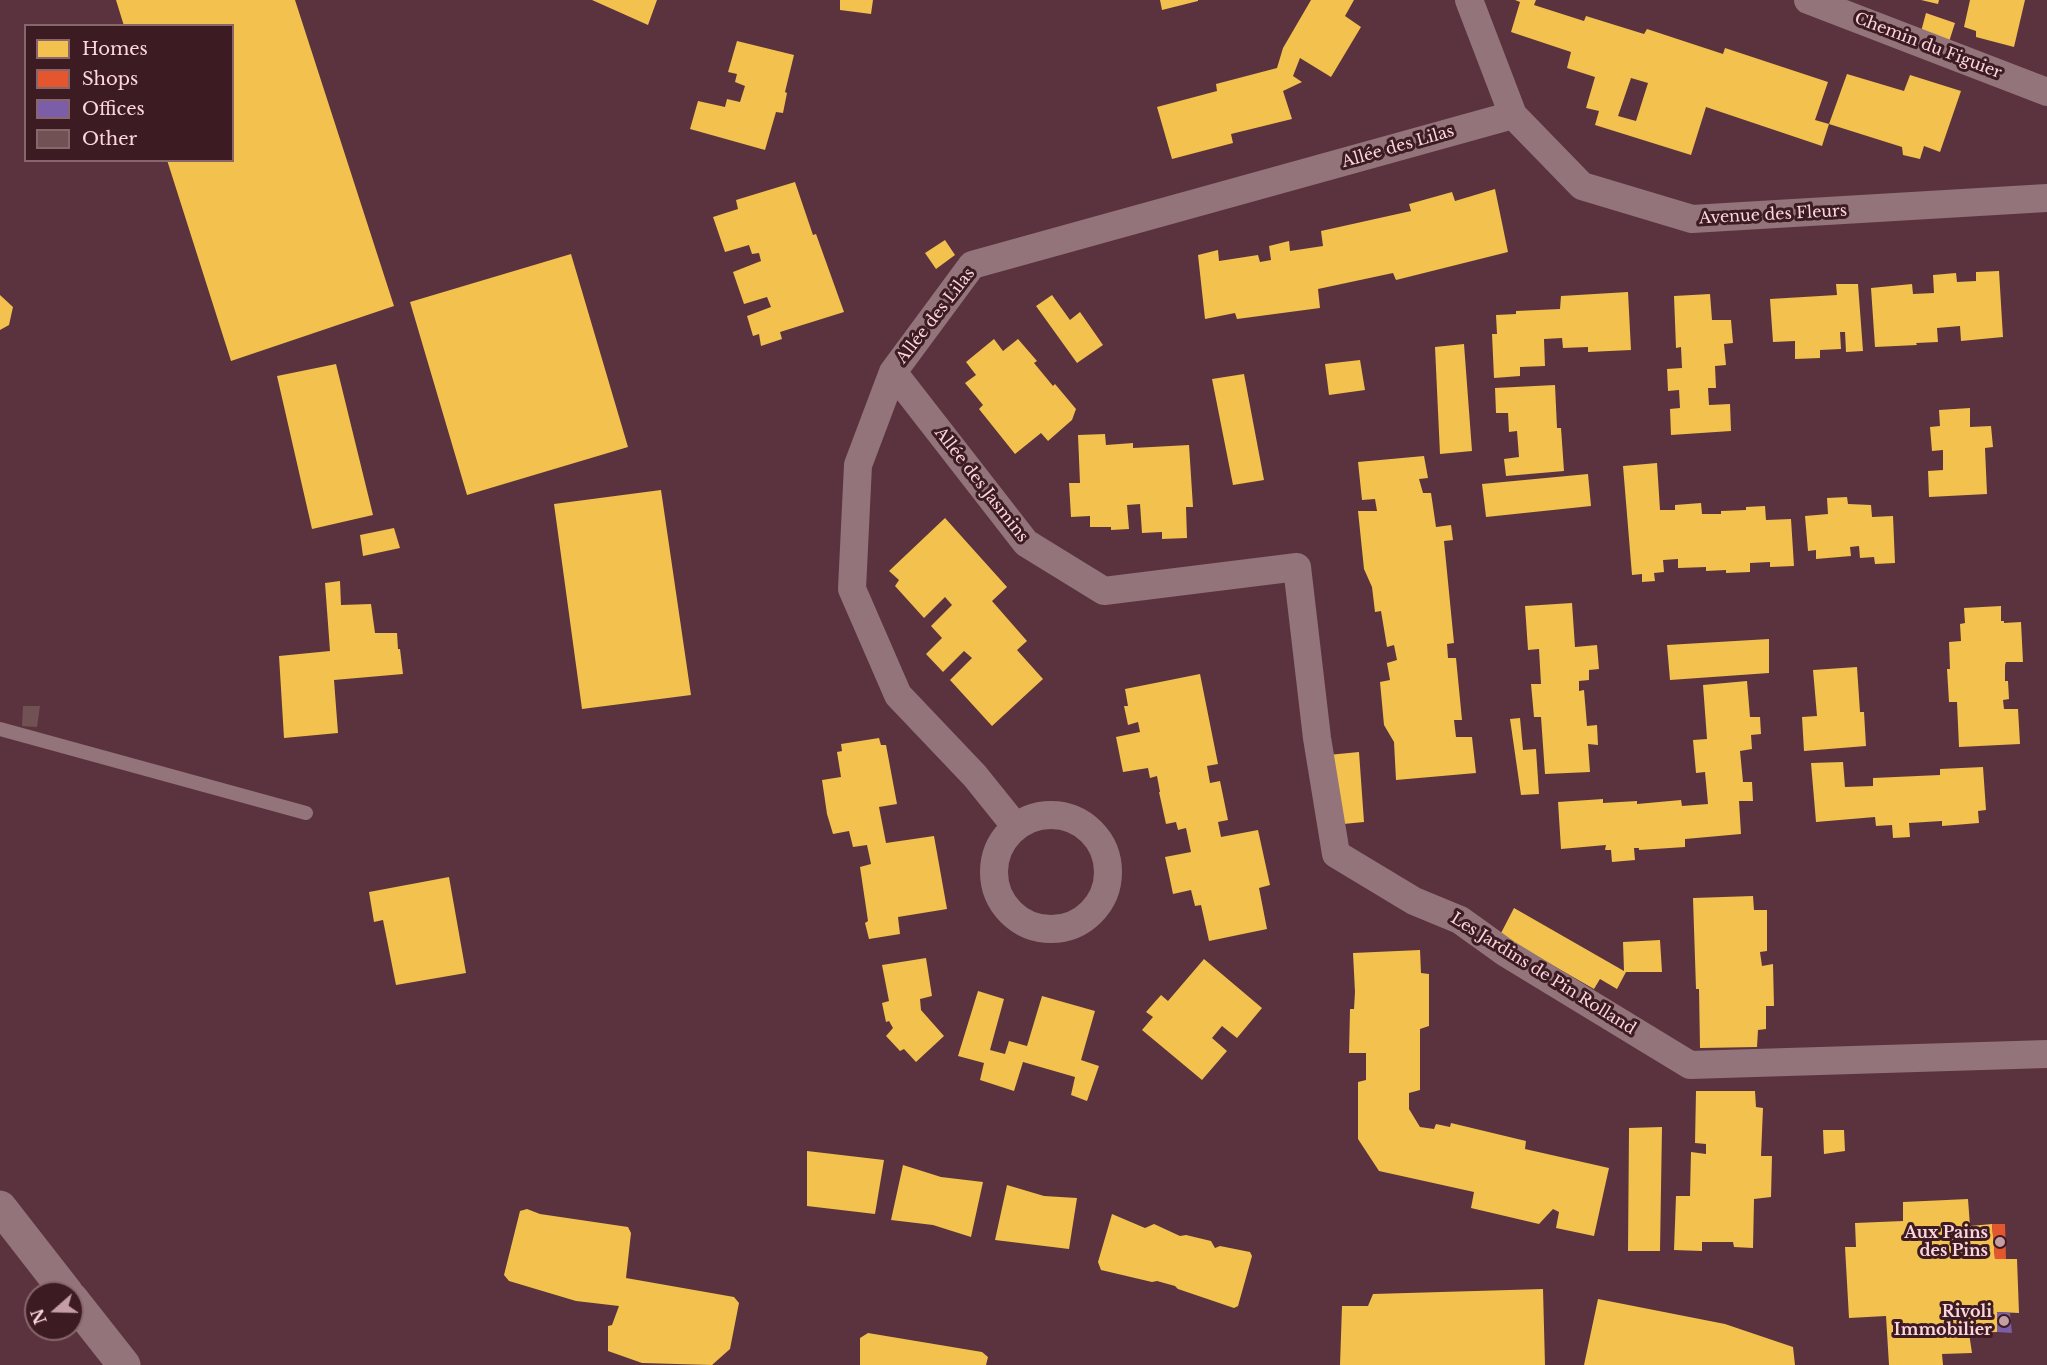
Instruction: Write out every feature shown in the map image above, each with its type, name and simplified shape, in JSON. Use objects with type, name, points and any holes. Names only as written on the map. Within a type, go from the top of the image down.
[{"type":"main road","points":[[0,1207],[59,1281]]},
{"type":"main road","points":[[0,1242],[31,1281]]},
{"type":"main road","points":[[84,1314],[124,1365]]},
{"type":"main road","points":[[78,1341],[97,1365]]},
{"type":"street","name":"Avenue des Fleurs","points":[[1469,0],[1513,114],[1582,186],[1692,219],[2047,198]]},
{"type":"street","name":"Chemin du Figuier","points":[[1808,0],[2047,92]]},
{"type":"street","name":"Allée des Lilas","points":[[1016,827],[975,776],[898,695],[852,589],[858,465],[893,372],[972,265],[1513,114]]},
{"type":"street","name":"Allée des Jasmins","points":[[893,372],[1026,543],[1104,591],[1297,567]]},
{"type":"street","name":"Les Jardins de Pin Rolland","points":[[1297,567],[1317,738],[1336,854],[1414,901],[1460,920],[1506,954],[1690,1065],[2047,1054]]},
{"type":"street","points":[[1051,815],[1069,818],[1086,826],[1099,840],[1107,857],[1109,876],[1105,894],[1095,910],[1080,922],[1062,929],[1043,929],[1025,924],[1010,912],[999,896],[994,878],[995,858],[1003,841],[1016,827],[1032,818],[1051,815]]},
{"type":"lane","points":[[0,729],[306,813]]},
{"type":"building: Homes","points":[[116,0],[295,0],[394,306],[231,361],[168,162],[234,162],[234,24],[123,24]]},
{"type":"building: Homes","points":[[592,0],[657,0],[648,25]]},
{"type":"building: Homes","points":[[840,0],[873,0],[871,14],[840,10]]},
{"type":"building: Homes","points":[[1160,0],[1198,0],[1198,1],[1162,10]]},
{"type":"building: Homes","points":[[1311,0],[1354,0],[1345,16],[1361,27],[1331,77],[1300,58],[1293,76],[1302,82],[1283,91],[1292,119],[1231,134],[1233,143],[1172,159],[1157,107],[1217,91],[1216,84],[1277,68],[1283,48]]},
{"type":"building: Homes","points":[[1515,0],[1536,0],[1534,5],[1584,21],[1586,16],[1644,34],[1647,29],[1723,54],[1725,48],[1828,82],[1815,120],[1829,124],[1822,146],[1706,107],[1691,155],[1595,125],[1599,111],[1586,108],[1595,77],[1567,68],[1571,52],[1511,32],[1520,2]],"holes":[[[1631,78],[1648,83],[1636,121],[1618,116]]]},
{"type":"building: Homes","points":[[1921,0],[1939,0],[1938,4]]},
{"type":"building: Homes","points":[[1970,0],[2025,0],[2014,47],[1976,37],[1976,31],[1964,27]]},
{"type":"building: Homes","points":[[1926,13],[1955,23],[1947,48],[1919,39]]},
{"type":"building: Homes","points":[[737,41],[794,55],[785,92],[787,93],[783,113],[776,112],[765,150],[690,129],[698,101],[725,107],[727,99],[740,102],[745,86],[735,82],[737,74],[728,72]]},
{"type":"building: Homes","points":[[1847,74],[1904,91],[1910,75],[1961,91],[1940,152],[1924,146],[1920,159],[1903,155],[1902,147],[1829,124]]},
{"type":"building: Homes","points":[[795,182],[813,235],[816,234],[844,312],[780,332],[782,339],[761,346],[759,334],[753,336],[747,316],[771,307],[767,297],[744,304],[733,272],[761,261],[759,253],[752,254],[749,245],[725,252],[713,217],[738,209],[736,200]]},
{"type":"building: Homes","points":[[1495,189],[1508,252],[1396,280],[1393,273],[1318,289],[1320,308],[1237,319],[1235,313],[1205,319],[1198,255],[1218,250],[1219,261],[1258,255],[1260,262],[1271,260],[1269,246],[1289,241],[1290,251],[1323,246],[1321,231],[1411,211],[1409,204],[1452,192],[1455,201]]},
{"type":"building: Homes","points":[[945,240],[955,255],[936,269],[925,253]]},
{"type":"building: Homes","points":[[571,254],[628,447],[467,495],[410,302]]},
{"type":"building: Homes","points":[[1999,271],[2003,337],[1961,341],[1960,326],[1937,328],[1938,342],[1875,347],[1871,288],[1912,284],[1913,294],[1934,293],[1933,275],[1956,273],[1957,282],[1976,281],[1976,272]]},
{"type":"building: Homes","points":[[1836,284],[1858,284],[1863,351],[1846,352],[1845,332],[1840,332],[1841,349],[1820,350],[1820,358],[1795,359],[1795,341],[1773,342],[1770,299],[1837,295]]},
{"type":"building: Homes","points":[[1628,292],[1631,350],[1588,352],[1588,347],[1563,348],[1562,338],[1544,339],[1545,366],[1520,367],[1520,376],[1494,378],[1492,334],[1497,334],[1496,315],[1516,314],[1516,311],[1560,309],[1561,296]]},
{"type":"building: Homes","points":[[1710,294],[1712,320],[1731,320],[1733,343],[1724,344],[1726,365],[1715,366],[1716,388],[1708,388],[1709,405],[1730,404],[1731,431],[1671,435],[1670,409],[1680,408],[1679,390],[1668,391],[1667,369],[1682,368],[1681,347],[1676,348],[1674,296]]},
{"type":"building: Homes","points":[[0,295],[13,307],[9,325],[0,330]]},
{"type":"building: Homes","points":[[1052,295],[1070,320],[1080,312],[1103,345],[1077,363],[1036,306]]},
{"type":"building: Homes","points":[[994,339],[1003,351],[1018,339],[1037,361],[1034,363],[1053,386],[1055,384],[1076,409],[1072,420],[1048,441],[1041,433],[1015,454],[979,409],[983,405],[965,383],[976,375],[966,362]]},
{"type":"building: Homes","points":[[1464,344],[1472,451],[1440,454],[1435,347]]},
{"type":"building: Homes","points":[[1360,360],[1365,390],[1329,395],[1325,364]]},
{"type":"building: Homes","points":[[336,364],[373,515],[312,529],[277,376]]},
{"type":"building: Homes","points":[[1244,374],[1264,480],[1233,485],[1212,379]]},
{"type":"building: Homes","points":[[1555,385],[1557,428],[1561,428],[1564,471],[1506,476],[1504,459],[1519,457],[1517,431],[1509,432],[1508,413],[1496,413],[1495,388]]},
{"type":"building: Homes","points":[[1970,408],[1970,427],[1991,426],[1993,447],[1985,448],[1987,494],[1929,497],[1928,471],[1943,470],[1943,450],[1932,451],[1930,427],[1940,426],[1939,410]]},
{"type":"building: Homes","points":[[1105,434],[1106,445],[1133,443],[1133,448],[1189,445],[1193,507],[1186,507],[1187,538],[1162,539],[1162,532],[1142,533],[1140,504],[1127,505],[1129,529],[1111,530],[1111,527],[1090,527],[1090,516],[1071,517],[1069,483],[1080,483],[1078,435]]},
{"type":"building: Homes","points":[[1424,456],[1428,478],[1419,479],[1423,493],[1431,493],[1436,527],[1451,525],[1453,540],[1444,541],[1454,643],[1447,644],[1448,658],[1456,658],[1462,720],[1454,720],[1456,737],[1472,737],[1476,773],[1396,780],[1394,742],[1384,725],[1380,682],[1390,680],[1387,663],[1397,660],[1394,645],[1387,647],[1381,611],[1375,612],[1372,587],[1364,569],[1358,511],[1377,511],[1375,499],[1362,500],[1358,462]]},
{"type":"building: Homes","points":[[1657,463],[1660,510],[1675,510],[1675,505],[1701,503],[1702,514],[1721,514],[1721,511],[1746,510],[1746,507],[1765,506],[1766,520],[1791,519],[1794,566],[1770,567],[1770,562],[1750,563],[1750,572],[1726,573],[1726,570],[1706,571],[1706,567],[1678,568],[1678,559],[1663,560],[1664,572],[1654,573],[1655,581],[1642,582],[1642,574],[1632,575],[1623,466]]},
{"type":"building: Homes","points":[[1588,474],[1591,506],[1486,517],[1482,484]]},
{"type":"building: Homes","points":[[661,490],[691,695],[582,709],[554,504]]},
{"type":"building: Homes","points":[[1847,497],[1848,504],[1871,505],[1872,517],[1893,516],[1895,563],[1875,564],[1874,557],[1860,558],[1859,546],[1850,547],[1851,556],[1816,559],[1816,550],[1808,551],[1805,516],[1828,514],[1827,498]]},
{"type":"building: Homes","points":[[945,518],[1007,587],[992,601],[1027,641],[1017,650],[1043,679],[992,726],[950,680],[972,658],[964,651],[943,672],[926,654],[942,638],[931,626],[952,605],[945,597],[924,618],[895,586],[899,580],[889,571]]},
{"type":"building: Homes","points":[[394,528],[400,548],[363,556],[360,535]]},
{"type":"building: Homes","points":[[340,581],[341,605],[371,604],[375,633],[397,633],[403,674],[334,680],[338,733],[284,738],[279,656],[330,651],[325,583]]},
{"type":"building: Homes","points":[[1572,603],[1575,647],[1597,645],[1599,669],[1589,670],[1589,680],[1579,681],[1579,691],[1584,690],[1587,726],[1597,725],[1598,745],[1588,744],[1590,772],[1545,774],[1541,717],[1534,717],[1531,684],[1541,684],[1539,649],[1528,650],[1525,606]]},
{"type":"building: Homes","points":[[2001,606],[2001,621],[2004,623],[2021,622],[2023,662],[2006,662],[2005,681],[2008,681],[2009,699],[2003,700],[2004,709],[2018,709],[2020,744],[1959,747],[1957,702],[1949,702],[1947,669],[1950,669],[1949,642],[1961,641],[1960,624],[1965,623],[1964,608]]},
{"type":"building: Homes","points":[[1769,639],[1769,673],[1670,680],[1667,645]]},
{"type":"building: Homes","points":[[1857,667],[1860,712],[1864,712],[1866,746],[1804,751],[1802,717],[1817,716],[1813,670]]},
{"type":"building: Homes","points":[[1200,674],[1218,764],[1207,766],[1210,783],[1220,781],[1228,820],[1218,822],[1221,837],[1258,830],[1270,885],[1259,888],[1267,929],[1209,941],[1201,905],[1195,906],[1191,890],[1173,894],[1165,857],[1191,852],[1186,828],[1178,830],[1176,822],[1166,824],[1157,776],[1150,778],[1148,768],[1123,772],[1116,737],[1140,732],[1138,722],[1128,725],[1124,706],[1128,706],[1125,689]]},
{"type":"building: Homes","points":[[1747,681],[1750,717],[1760,717],[1761,734],[1751,735],[1752,749],[1740,751],[1743,782],[1752,782],[1753,801],[1739,801],[1741,834],[1685,839],[1685,847],[1639,850],[1639,848],[1634,848],[1635,860],[1612,862],[1611,850],[1605,850],[1606,845],[1561,849],[1558,802],[1603,799],[1603,803],[1637,801],[1637,804],[1681,800],[1682,806],[1708,804],[1705,772],[1696,773],[1693,740],[1707,739],[1703,685]]},
{"type":"building: Homes","points":[[1520,718],[1523,750],[1536,749],[1539,794],[1521,795],[1510,719]]},
{"type":"building: Homes","points":[[879,738],[881,745],[886,745],[897,804],[879,807],[886,843],[934,836],[947,909],[898,917],[900,934],[869,939],[865,923],[868,921],[860,867],[871,864],[867,845],[853,847],[849,831],[833,834],[827,814],[822,780],[841,777],[837,752],[842,751],[841,744]]},
{"type":"building: Homes","points":[[1359,752],[1364,822],[1333,825],[1328,755]]},
{"type":"building: Homes","points":[[1843,762],[1845,787],[1873,786],[1873,778],[1940,775],[1940,769],[1983,767],[1986,810],[1978,811],[1979,823],[1942,826],[1942,821],[1909,823],[1910,837],[1893,838],[1892,825],[1876,826],[1875,817],[1816,822],[1811,763]]},
{"type":"building: Homes","points":[[449,877],[466,973],[396,985],[383,920],[374,922],[369,892]]},
{"type":"building: Homes","points":[[1753,896],[1754,910],[1767,910],[1767,951],[1760,952],[1762,966],[1773,964],[1774,1006],[1766,1006],[1766,1029],[1758,1030],[1757,1047],[1700,1048],[1693,898]]},
{"type":"building: Homes","points":[[1514,908],[1624,971],[1623,942],[1660,940],[1662,972],[1626,972],[1617,989],[1600,979],[1594,989],[1500,935]]},
{"type":"building: Homes","points":[[1420,950],[1421,973],[1429,974],[1429,1026],[1420,1029],[1420,1090],[1409,1093],[1409,1109],[1420,1127],[1434,1129],[1436,1124],[1450,1127],[1451,1123],[1526,1141],[1525,1149],[1609,1168],[1594,1236],[1556,1228],[1559,1212],[1553,1209],[1539,1224],[1471,1208],[1474,1192],[1379,1171],[1358,1139],[1358,1082],[1366,1080],[1366,1053],[1349,1053],[1350,1009],[1354,1009],[1355,992],[1353,953]]},
{"type":"building: Homes","points":[[926,958],[932,996],[920,999],[921,1010],[944,1036],[916,1062],[904,1049],[900,1051],[886,1036],[893,1028],[889,1021],[886,1022],[882,1003],[889,1001],[882,965]]},
{"type":"building: Homes","points":[[1204,959],[1262,1008],[1237,1038],[1222,1026],[1212,1038],[1227,1051],[1202,1080],[1142,1030],[1153,1017],[1146,1012],[1161,995],[1168,1001]]},
{"type":"building: Homes","points":[[978,991],[1004,999],[990,1050],[1005,1054],[1009,1041],[1027,1046],[1042,996],[1095,1011],[1081,1060],[1099,1066],[1087,1101],[1071,1095],[1075,1077],[1023,1062],[1014,1091],[980,1080],[984,1063],[958,1056]]},
{"type":"building: Homes","points":[[1696,1091],[1755,1091],[1756,1107],[1763,1108],[1761,1156],[1772,1156],[1771,1197],[1754,1199],[1753,1248],[1734,1247],[1733,1242],[1702,1242],[1702,1251],[1674,1250],[1676,1196],[1690,1196],[1691,1152],[1706,1154],[1706,1144],[1695,1143]]},
{"type":"building: Homes","points":[[1662,1127],[1660,1251],[1628,1251],[1629,1128]]},
{"type":"building: Homes","points":[[1823,1130],[1844,1130],[1845,1151],[1824,1154]]},
{"type":"building: Homes","points":[[807,1151],[884,1160],[875,1214],[807,1206]]},
{"type":"building: Homes","points":[[903,1165],[941,1177],[983,1182],[971,1237],[933,1225],[891,1220]]},
{"type":"building: Homes","points":[[1007,1185],[1044,1196],[1077,1198],[1069,1249],[995,1240]]},
{"type":"building: Homes","points":[[1968,1199],[1970,1226],[1992,1224],[1995,1259],[2017,1259],[2019,1313],[1997,1312],[1997,1332],[1969,1333],[1972,1353],[1942,1354],[1943,1365],[1889,1365],[1886,1316],[1849,1318],[1845,1247],[1856,1247],[1855,1223],[1903,1221],[1903,1202]]},
{"type":"building: Homes","points":[[527,1209],[540,1214],[628,1227],[631,1233],[626,1278],[734,1297],[739,1303],[730,1349],[712,1365],[642,1363],[608,1351],[608,1326],[612,1325],[619,1306],[576,1301],[509,1281],[504,1275],[520,1211]]},
{"type":"building: Homes","points":[[1112,1214],[1145,1228],[1154,1224],[1180,1236],[1186,1235],[1211,1241],[1215,1248],[1220,1246],[1250,1252],[1252,1256],[1238,1306],[1234,1308],[1157,1281],[1152,1282],[1101,1270],[1098,1262]]},
{"type":"building: Homes","points":[[1543,1289],[1545,1365],[1340,1365],[1342,1306],[1368,1306],[1373,1294]]},
{"type":"building: Homes","points":[[1598,1299],[1725,1324],[1793,1347],[1795,1365],[1584,1365]]},
{"type":"building: Homes","points":[[868,1333],[982,1352],[988,1357],[986,1365],[860,1365],[860,1338]]},
{"type":"building: Shops","name":"Aux Pains des Pins","points":[[1992,1224],[2005,1224],[2006,1259],[1995,1259]]},
{"type":"building: Offices","points":[[1997,1312],[2010,1313],[2012,1333],[1997,1332]]},
{"type":"building: Other","points":[[23,706],[40,706],[37,727],[22,726]]},
{"type":"place","name":"Aux Pains des Pins","points":[[2000,1242]]},
{"type":"place","name":"Rivoli Immobilier","points":[[2004,1321]]}]
